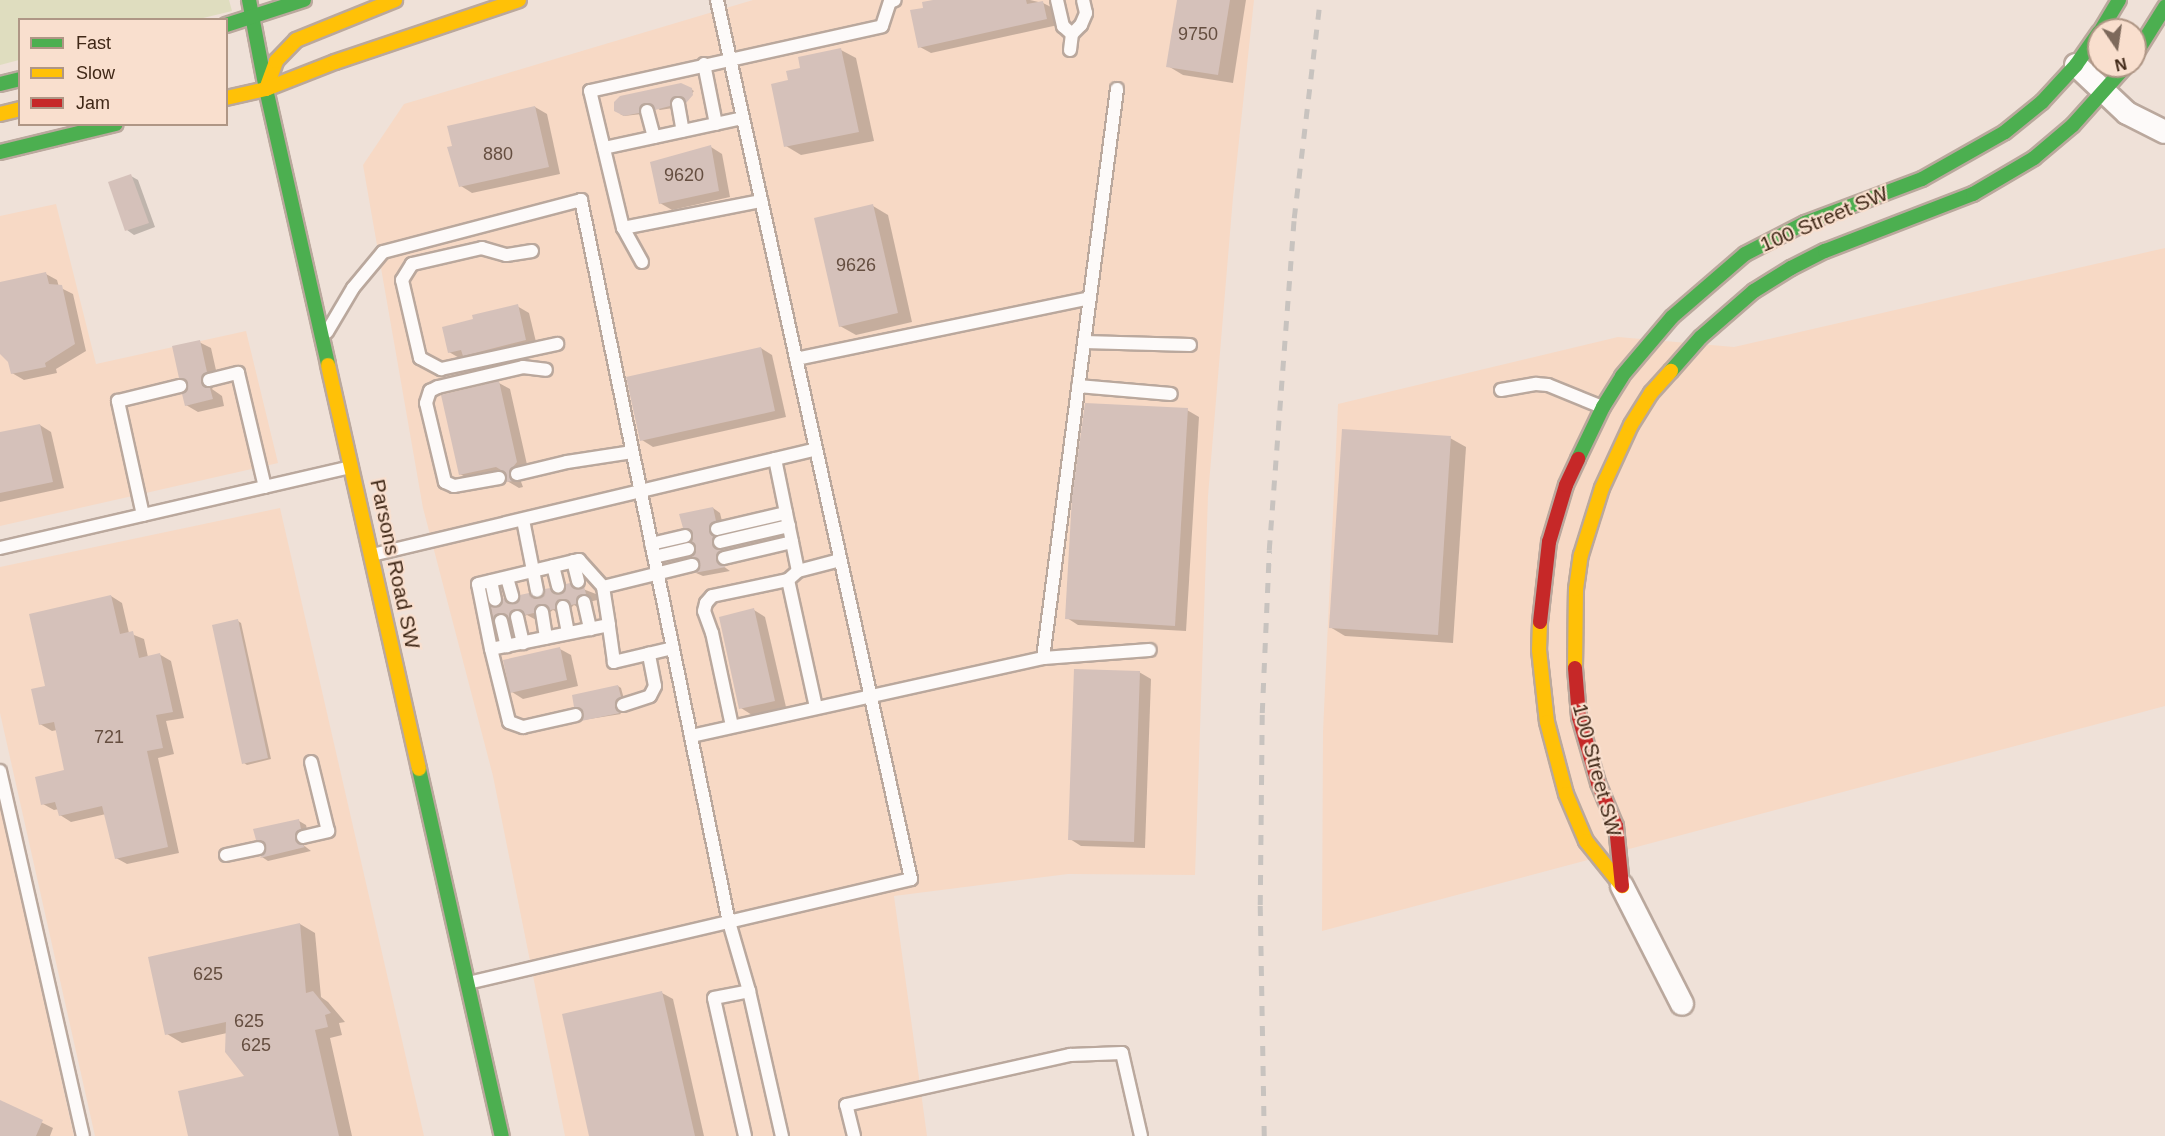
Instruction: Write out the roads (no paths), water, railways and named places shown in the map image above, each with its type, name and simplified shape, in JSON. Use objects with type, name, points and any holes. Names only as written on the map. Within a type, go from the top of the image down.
[{"type":"street","name":"Parsons Road SW","points":[[249,0],[266,89],[502,1136]]},
{"type":"street","points":[[228,25],[252,19],[304,0]]},
{"type":"street","points":[[266,89],[276,61],[296,40],[395,0]]},
{"type":"street","points":[[228,98],[266,89],[335,62],[519,0]]},
{"type":"street","name":"100 Street SW","points":[[2108,18],[2119,0]]},
{"type":"street","points":[[2147,36],[2165,7]]},
{"type":"street","points":[[242,34],[252,19]]},
{"type":"street","name":"100 Street SW","points":[[1623,886],[1616,826],[1598,783],[1579,717],[1574,655],[1576,589],[1581,555],[1602,488],[1617,416],[1622,376],[1672,317],[1745,254],[1805,223],[1922,179],[1963,158],[2005,132],[2042,102],[2087,49]]},
{"type":"street","points":[[2076,65],[2127,113],[2165,132]]},
{"type":"street","name":"100 Street SW","points":[[1683,1004],[1623,886],[1586,841],[1566,794],[1547,722],[1539,650],[1544,576],[1549,542],[1566,486],[1617,416],[1671,368],[1724,314],[1754,291],[1791,268],[1825,251],[1940,209],[2004,177],[2034,158],[2073,125],[2116,78]]},
{"type":"street","points":[[0,84],[18,80]]},
{"type":"street","points":[[0,114],[18,110]]},
{"type":"street","points":[[0,152],[108,126]]},
{"type":"lane","points":[[466,983],[911,879],[717,0]]},
{"type":"lane","points":[[642,262],[623,228],[590,91],[641,85],[673,78],[704,64],[882,26],[890,2],[895,0]]},
{"type":"lane","points":[[1057,0],[1063,26],[1072,34]]},
{"type":"lane","points":[[1070,50],[1072,34],[1081,25],[1086,13],[1083,0]]},
{"type":"lane","points":[[704,64],[716,124]]},
{"type":"lane","points":[[1043,658],[1117,89]]},
{"type":"lane","points":[[678,105],[683,131]]},
{"type":"lane","points":[[647,111],[654,137]]},
{"type":"lane","points":[[604,148],[742,118]]},
{"type":"lane","points":[[323,338],[353,288],[383,252],[581,200],[729,922],[749,991],[782,1136]]},
{"type":"lane","points":[[623,228],[761,201]]},
{"type":"lane","points":[[532,251],[506,255],[482,248],[412,264],[402,280],[420,358],[441,369],[557,344]]},
{"type":"lane","points":[[796,358],[1090,298]]},
{"type":"lane","points":[[1084,342],[1190,345]]},
{"type":"lane","points":[[500,478],[454,486],[445,482],[426,403],[430,391],[438,387],[523,367],[546,370]]},
{"type":"lane","points":[[208,380],[238,373],[265,487]]},
{"type":"lane","points":[[1501,390],[1536,384],[1548,385],[1617,416]]},
{"type":"lane","points":[[143,515],[118,401],[180,386]]},
{"type":"lane","points":[[1078,386],[1171,394]]},
{"type":"lane","points":[[371,556],[816,449]]},
{"type":"lane","points":[[517,474],[567,462],[632,452]]},
{"type":"lane","points":[[775,459],[798,571]]},
{"type":"lane","points":[[0,548],[352,467]]},
{"type":"lane","points":[[717,529],[786,513]]},
{"type":"lane","points":[[524,520],[537,591]]},
{"type":"lane","points":[[720,542],[789,526]]},
{"type":"lane","points":[[651,544],[685,536]]},
{"type":"lane","points":[[724,558],[792,542]]},
{"type":"lane","points":[[654,557],[688,549]]},
{"type":"lane","points":[[576,715],[523,727],[509,722],[478,584],[579,560],[603,586],[614,662],[673,648]]},
{"type":"lane","points":[[732,726],[712,633],[704,611],[706,603],[712,596],[788,580],[798,571],[840,560]]},
{"type":"lane","points":[[573,561],[578,581]]},
{"type":"lane","points":[[603,586],[692,565]]},
{"type":"lane","points":[[553,566],[558,586]]},
{"type":"lane","points":[[507,578],[512,597]]},
{"type":"lane","points":[[788,580],[816,707]]},
{"type":"lane","points":[[491,581],[495,600]]},
{"type":"lane","points":[[584,602],[590,629]]},
{"type":"lane","points":[[563,607],[568,633]]},
{"type":"lane","points":[[542,612],[546,638]]},
{"type":"lane","points":[[517,617],[523,643]]},
{"type":"lane","points":[[501,621],[507,646]]},
{"type":"lane","points":[[491,649],[609,625]]},
{"type":"lane","points":[[691,736],[1043,658],[1150,650]]},
{"type":"lane","points":[[623,705],[650,696],[655,686],[649,654]]},
{"type":"lane","points":[[303,837],[328,831],[311,762]]},
{"type":"lane","points":[[0,771],[83,1136]]},
{"type":"lane","points":[[226,855],[258,848]]},
{"type":"lane","points":[[746,1136],[714,998],[749,991]]},
{"type":"lane","points":[[854,1136],[846,1105],[1070,1055],[1122,1053],[1142,1136]]},
{"type":"railway","points":[[1264,1136],[1260,905],[1262,713],[1269,550],[1294,218],[1320,0]]}]
